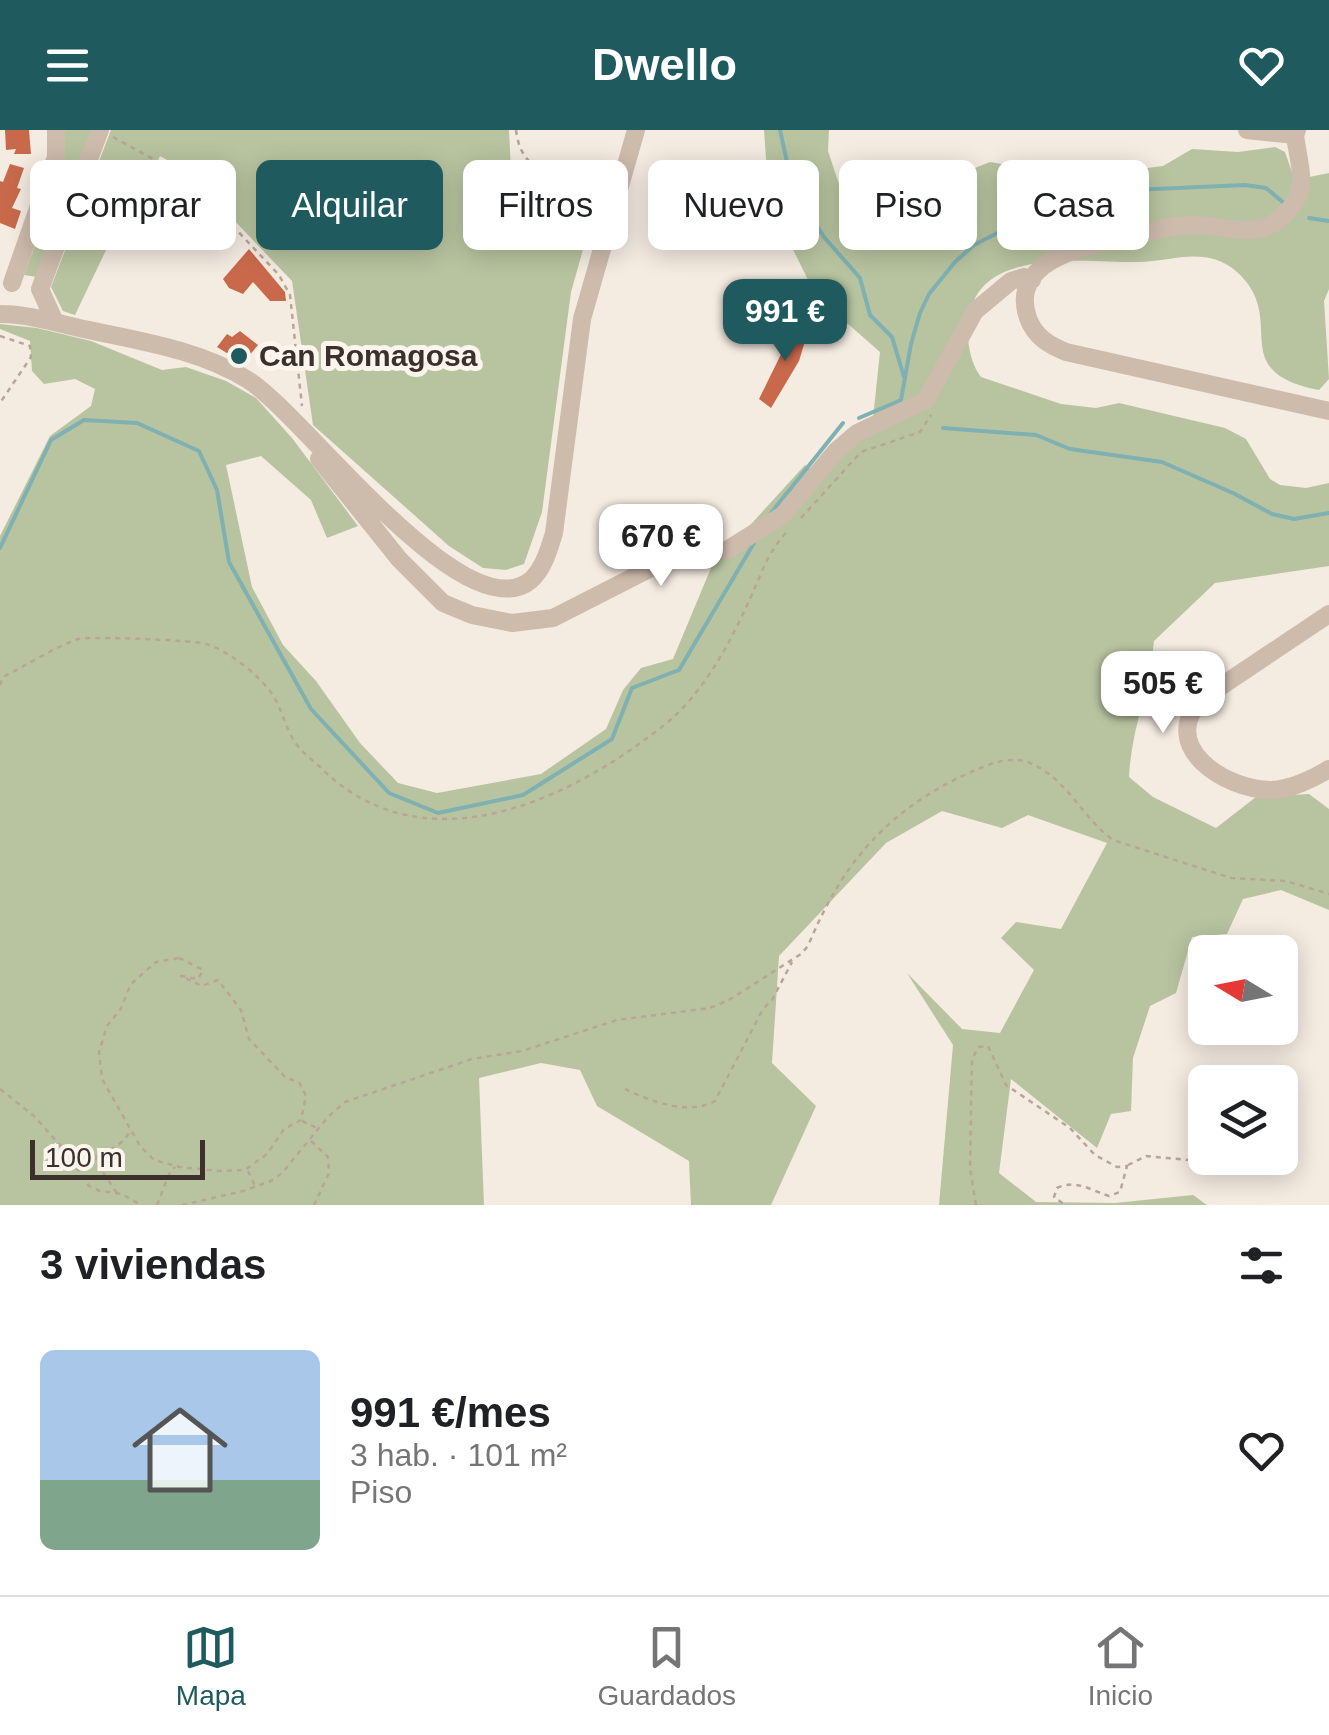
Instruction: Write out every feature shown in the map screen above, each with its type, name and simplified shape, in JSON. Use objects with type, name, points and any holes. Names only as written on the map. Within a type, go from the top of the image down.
[{"type":"street","points":[[40,289],[6,284],[56,157],[56,130]]},
{"type":"street","points":[[40,289],[99,130]]},
{"type":"street","points":[[627,160],[636,130]]},
{"type":"street","points":[[1247,130],[1296,133],[1303,172],[1300,194],[1289,211],[1270,226],[1248,230],[1179,226],[1062,254],[1041,268],[1032,280],[1026,314],[1034,331],[1051,346],[1329,411]]},
{"type":"street","points":[[0,314],[55,322],[180,352],[228,368],[273,398],[412,536],[456,573],[490,588],[515,588],[528,582],[542,564],[554,533],[582,320],[601,250]]},
{"type":"street","points":[[304,432],[312,450],[362,516],[430,592],[456,610],[496,621],[525,623],[568,612],[670,560],[727,550],[790,509],[856,432],[926,400],[975,311],[1011,281],[1024,277],[1032,280]]},
{"type":"street","points":[[40,289],[55,322]]},
{"type":"street","points":[[1329,614],[1202,700],[1188,714],[1186,728],[1188,744],[1204,765],[1239,783],[1272,790],[1313,779],[1329,769]]},
{"type":"path","points":[[99,130],[130,144],[187,181],[220,210],[279,274],[290,295],[304,432]]},
{"type":"path","points":[[516,130],[527,160]]},
{"type":"path","points":[[0,336],[30,346],[31,357],[0,403]]},
{"type":"path","points":[[0,684],[3,676],[81,638],[206,644],[242,664],[272,694],[295,743],[332,779],[368,804],[410,818],[452,822],[499,812],[579,783],[664,726],[698,692],[735,633],[776,543],[862,452],[920,432],[932,416],[926,400]]},
{"type":"path","points":[[182,1205],[255,1188],[282,1173],[345,1102],[472,1058],[522,1051],[617,1020],[710,1008],[729,1000],[793,961],[808,946],[830,894],[860,852],[912,802],[996,762],[1026,761],[1052,776],[1096,828],[1114,840],[1231,878],[1286,880],[1329,894]]},
{"type":"path","points":[[180,958],[203,970],[198,978],[182,976],[202,986],[218,980],[242,1010],[249,1039],[286,1078],[299,1082],[306,1096],[301,1120],[284,1129],[268,1154],[247,1168],[219,1171],[154,1160],[140,1146],[102,1079],[103,1039],[131,984],[156,962],[180,958]]},
{"type":"path","points":[[625,1089],[650,1101],[673,1105],[704,1108],[715,1101],[762,1009],[793,961]]},
{"type":"path","points":[[976,1205],[970,1168],[974,1123],[970,1093],[972,1060],[978,1047],[988,1046],[1006,1086],[1070,1128],[1095,1156],[1117,1167],[1146,1156],[1188,1160]]},
{"type":"path","points":[[0,1089],[34,1116],[74,1162],[89,1186],[117,1193],[141,1205]]},
{"type":"path","points":[[301,1120],[318,1129]]},
{"type":"path","points":[[74,1162],[108,1152],[132,1128]]},
{"type":"path","points":[[309,1140],[328,1157],[330,1173],[320,1186],[314,1205]]},
{"type":"path","points":[[97,1154],[95,1161],[117,1193]]},
{"type":"path","points":[[157,1205],[176,1166]]},
{"type":"path","points":[[1065,1205],[1054,1198],[1057,1188],[1066,1183],[1083,1185],[1109,1196],[1120,1192],[1126,1166]]},
{"type":"path","points":[[247,1168],[255,1188]]},
{"type":"green space","points":[[63,130],[94,130],[82,160],[60,160]]},
{"type":"green space","points":[[111,130],[509,130],[510,160],[463,160],[463,250],[583,250],[571,292],[542,512],[524,564],[506,570],[483,568],[449,546],[313,425],[292,281],[262,250],[443,250],[443,160],[256,160],[256,243],[236,222],[236,160],[167,160],[160,156],[158,160],[100,160]]},
{"type":"green space","points":[[764,130],[829,130],[828,151],[839,184],[839,250],[977,250],[977,167],[990,162],[997,163],[997,250],[1149,250],[1149,168],[1163,166],[1192,149],[1238,152],[1275,147],[1285,152],[1293,175],[1304,178],[1329,173],[1329,289],[1324,301],[1329,379],[1319,390],[1290,381],[1273,370],[1265,357],[1259,308],[1252,290],[1237,272],[1213,259],[1069,261],[1021,266],[984,286],[973,303],[968,322],[970,352],[981,377],[1061,404],[1096,408],[1119,403],[1225,428],[1246,439],[1270,479],[1280,485],[1306,488],[1329,483],[1329,566],[1215,583],[1154,641],[1129,777],[1153,797],[1216,828],[1256,797],[1309,794],[1329,809],[1329,910],[1281,890],[1243,899],[1227,934],[1188,935],[1188,951],[1176,993],[1150,1006],[1133,1058],[1131,1111],[1111,1114],[1097,1148],[1011,1079],[999,1173],[1036,1202],[1115,1203],[1193,1195],[1207,1205],[939,1205],[953,1045],[907,973],[962,1029],[1000,1033],[1034,970],[1001,938],[1016,922],[1061,929],[1107,843],[1028,815],[1002,828],[942,811],[886,843],[779,956],[772,1063],[816,1106],[771,1205],[691,1205],[689,1161],[597,1106],[580,1070],[541,1063],[479,1078],[484,1205],[0,1205],[0,536],[50,436],[91,406],[95,389],[75,379],[44,384],[32,371],[30,341],[0,329],[0,324],[91,341],[162,370],[186,367],[226,381],[256,398],[292,438],[358,526],[327,538],[311,500],[261,456],[226,465],[252,587],[283,645],[316,681],[360,743],[398,783],[437,793],[541,774],[606,729],[623,690],[641,668],[673,659],[711,568],[805,465],[816,472],[872,428],[880,352],[816,296],[793,250],[819,250],[819,160],[766,160]]},
{"type":"green space","points":[[33,250],[47,250],[37,277],[24,275]]},
{"type":"green space","points":[[65,250],[106,250],[75,315],[63,311],[51,287]]},
{"type":"building","points":[[5,130],[29,130],[31,154],[6,150]]},
{"type":"building","points":[[10,164],[24,168],[17,188],[21,189],[12,208],[21,211],[15,229],[0,223],[0,181],[3,182]]},
{"type":"building","points":[[249,249],[285,292],[286,301],[270,301],[253,282],[243,294],[229,288],[223,279]]},
{"type":"building","points":[[789,323],[805,323],[805,341],[799,361],[771,408],[759,399],[788,346]]},
{"type":"building","name":"Can Romagosa","points":[[240,331],[258,345],[243,363],[217,347],[227,334],[232,337]]},
{"type":"waterway","points":[[780,130],[793,189],[824,237],[860,278],[870,315],[892,337],[904,377]]},
{"type":"waterway","points":[[859,418],[901,400],[920,313],[929,294],[955,262],[974,245],[1052,205],[1132,190],[1245,185],[1266,188],[1284,203]]},
{"type":"waterway","points":[[1309,218],[1329,221]]},
{"type":"waterway","points":[[0,548],[51,440],[84,420],[137,423],[199,451],[217,490],[229,562],[311,709],[389,793],[438,813],[523,795],[612,739],[632,688],[679,670],[754,543]]},
{"type":"waterway","points":[[771,513],[843,423]]},
{"type":"waterway","points":[[943,428],[1036,435],[1070,449],[1162,462],[1272,514],[1294,519],[1329,513]]},
{"type":"place","name":"Can Romagosa","points":[[239,356]]}]
